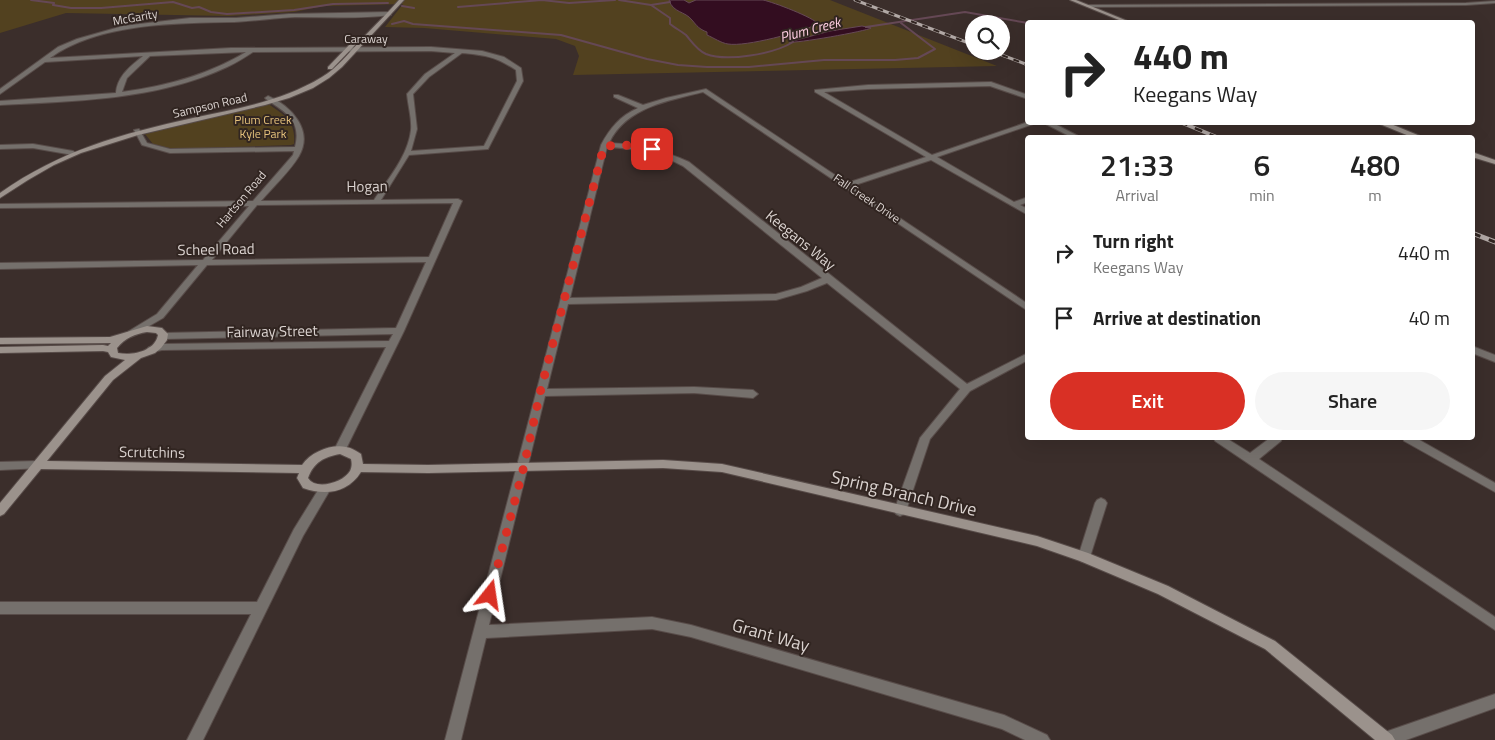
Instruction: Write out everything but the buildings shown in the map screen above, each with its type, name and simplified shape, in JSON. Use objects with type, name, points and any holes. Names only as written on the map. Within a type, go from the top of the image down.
[{"type":"street","name":"Sampson Road","points":[[270,100],[301,86],[330,67],[396,0]]},
{"type":"street","name":"Sampson Road","points":[[0,187],[33,167],[70,152],[138,132],[270,100],[322,80],[345,62],[402,0]]},
{"type":"street","points":[[1072,0],[1122,20]]},
{"type":"street","points":[[1396,0],[1403,4]]},
{"type":"street","points":[[1088,6],[1466,4],[1495,2]]},
{"type":"street","name":"McGarity","points":[[0,92],[60,48],[79,40],[145,24],[190,20],[389,14]]},
{"type":"street","name":"Caraway","points":[[43,60],[252,50],[431,49],[482,53],[502,58],[519,69],[520,81],[486,148],[407,153]]},
{"type":"street","points":[[0,104],[91,98],[176,82],[231,64],[252,50]]},
{"type":"street","points":[[376,202],[407,153],[414,129],[410,94],[416,84],[429,73],[461,52]]},
{"type":"street","points":[[119,94],[118,87],[121,81],[149,54]]},
{"type":"street","points":[[1025,96],[992,84],[868,87],[816,91],[1025,211]]},
{"type":"street","name":"Fall Creek Drive","points":[[642,107],[704,90],[848,185],[1025,306]]},
{"type":"street","points":[[616,96],[642,107]]},
{"type":"street","points":[[138,132],[144,144],[170,151],[298,149],[302,137],[299,124],[291,114],[270,100]]},
{"type":"street","points":[[453,740],[604,146],[613,129],[626,117],[642,107]]},
{"type":"street","points":[[848,185],[1027,125]]},
{"type":"street","points":[[1050,125],[1072,135]]},
{"type":"street","points":[[1386,125],[1414,135]]},
{"type":"street","name":"Keegans Way","points":[[604,146],[633,145],[652,149],[668,154],[686,164],[966,389]]},
{"type":"street","points":[[0,147],[33,146],[70,152]]},
{"type":"street","name":"Hartson Road","points":[[128,335],[160,316],[296,155],[298,149]]},
{"type":"street","name":"Sampson Road","points":[[0,196],[19,181],[70,152]]},
{"type":"street","points":[[1475,155],[1495,162]]},
{"type":"street","points":[[1014,205],[1025,200]]},
{"type":"street","name":"Hogan","points":[[0,206],[458,201],[399,331],[340,450]]},
{"type":"street","name":"Scheel Road","points":[[0,266],[433,259]]},
{"type":"street","points":[[566,301],[776,297],[804,289],[828,279]]},
{"type":"street","points":[[0,350],[102,348],[128,357],[138,355],[159,344],[162,334],[160,316]]},
{"type":"street","points":[[0,341],[110,340],[147,329],[162,334]]},
{"type":"street","name":"Fairway Street","points":[[162,334],[399,331]]},
{"type":"street","points":[[109,378],[116,362],[114,345],[128,335]]},
{"type":"street","name":"Fairway Street","points":[[152,349],[162,347],[392,344]]},
{"type":"street","points":[[1475,350],[1495,359]]},
{"type":"street","points":[[0,511],[109,378],[138,355]]},
{"type":"street","points":[[900,511],[925,438],[966,389],[1025,358]]},
{"type":"street","points":[[540,393],[694,390],[753,394]]},
{"type":"street","points":[[1222,440],[1495,624]]},
{"type":"street","points":[[1251,459],[1275,440]]},
{"type":"street","points":[[1411,440],[1495,488]]},
{"type":"street","points":[[340,450],[347,451],[357,457],[358,468],[354,474],[341,484],[324,490],[315,489],[303,482],[304,469],[309,463],[323,454],[340,450]]},
{"type":"street","name":"Spring Branch Drive","points":[[358,468],[428,469],[663,464],[722,468],[900,511],[1037,541],[1084,557],[1163,590],[1270,644],[1386,740]]},
{"type":"street","name":"Scrutchins","points":[[0,466],[304,469]]},
{"type":"street","points":[[195,740],[298,533],[324,490]]},
{"type":"street","points":[[1084,557],[1101,503]]},
{"type":"street","points":[[0,608],[260,608]]},
{"type":"street","name":"Grant Way","points":[[480,632],[652,623],[691,631],[1004,722],[1042,740]]},
{"type":"street","points":[[1386,740],[1495,701]]},
{"type":"green space","points":[[0,0],[830,0],[965,53],[965,60],[982,60],[997,66],[573,75],[579,56],[575,46],[556,39],[424,28],[385,27],[403,4],[324,6],[294,12],[229,16],[66,13],[0,33]]},
{"type":"green space","name":"Plum Creek Kyle Park","points":[[268,104],[288,120],[293,130],[294,144],[174,149],[153,144],[145,134]]},
{"type":"shaded area","points":[[669,0],[684,0],[689,3],[696,0],[763,0],[802,14],[818,24],[773,38],[747,43],[728,44],[707,35],[707,32],[698,27],[689,17],[676,10]]},
{"type":"shaded area","points":[[862,26],[871,28],[830,37],[789,42],[830,31]]},
{"type":"waterway","name":"Plum Creek","points":[[31,0],[54,3],[53,5],[71,8],[101,8],[173,2],[192,8],[199,7],[211,12],[227,14],[294,10],[333,4],[388,3]]},
{"type":"waterway","name":"Plum Creek","points":[[458,7],[542,0],[569,3],[615,0]]},
{"type":"waterway","name":"Plum Creek","points":[[619,0],[651,5]]},
{"type":"waterway","points":[[651,5],[670,2]]},
{"type":"waterway","name":"Plum Creek","points":[[651,5],[670,18],[670,24],[686,35],[695,46],[706,54],[726,57],[750,56],[774,50],[793,42]]},
{"type":"waterway","name":"Plum Creek","points":[[402,6],[414,8]]},
{"type":"waterway","name":"Plum Creek","points":[[866,27],[965,12],[1025,22]]},
{"type":"waterway","points":[[392,24],[404,21],[413,24],[561,35],[647,59],[678,65],[749,67],[824,60],[895,60],[918,58],[935,49],[901,23]]},
{"type":"waterway","points":[[818,24],[835,30]]},
{"type":"railway","points":[[855,0],[965,42]]},
{"type":"railway","points":[[1010,58],[1025,64]]},
{"type":"railway","points":[[1187,125],[1212,135]]},
{"type":"railway","points":[[1475,234],[1495,242]]},
{"type":"route","points":[[490,595],[604,146],[633,145],[652,149]]}]
